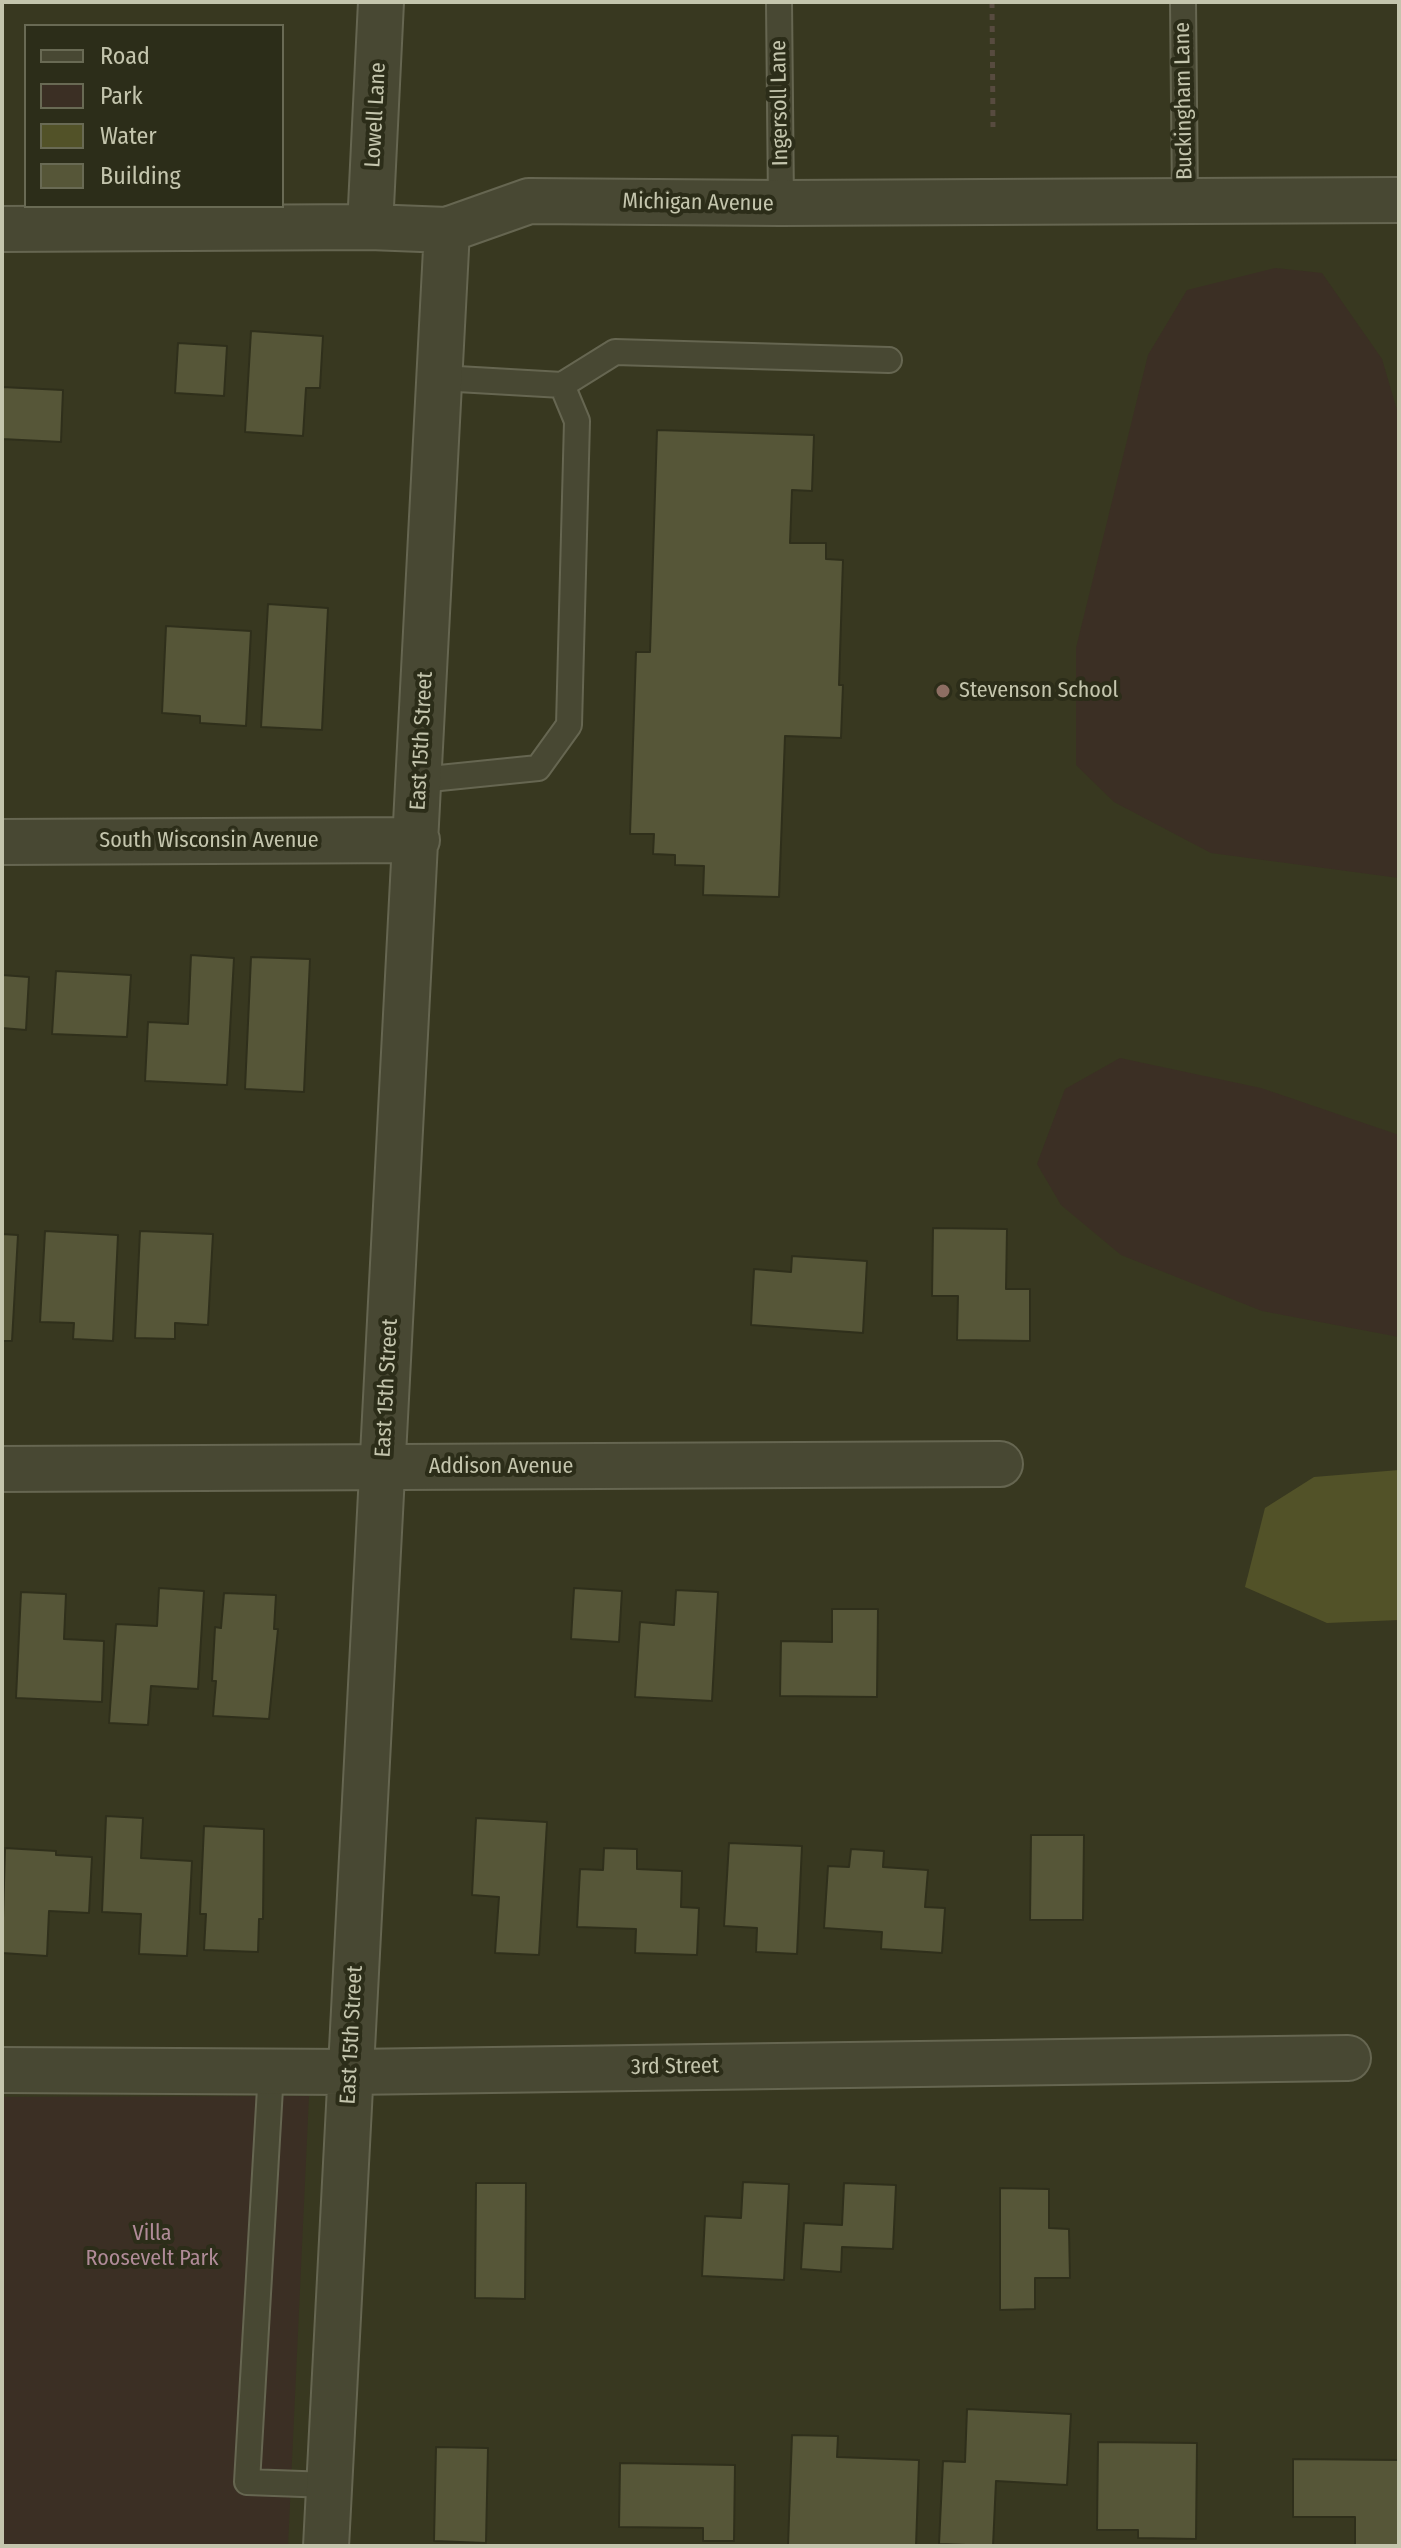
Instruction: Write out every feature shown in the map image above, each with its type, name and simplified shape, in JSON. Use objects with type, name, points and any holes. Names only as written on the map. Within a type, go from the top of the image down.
[{"type":"street","name":"Lowell Lane","points":[[370,227],[381,2]]},
{"type":"street","name":"Michigan Avenue","points":[[2,229],[370,227],[447,230],[529,201],[1399,200]]},
{"type":"street","name":"East 15th Street","points":[[326,2546],[447,230]]},
{"type":"street","name":"South Wisconsin Avenue","points":[[2,842],[417,840]]},
{"type":"street","name":"Addison Avenue","points":[[2,1469],[1000,1464]]},
{"type":"street","name":"3rd Street","points":[[2,2070],[350,2072],[1348,2058]]},
{"type":"lane","name":"Ingersoll Lane","points":[[779,2],[781,203]]},
{"type":"lane","name":"Buckingham Lane","points":[[1183,2],[1185,201]]},
{"type":"lane","points":[[440,378],[562,385],[615,352],[889,360]]},
{"type":"lane","points":[[420,780],[538,768],[569,725],[577,421],[562,385]]},
{"type":"lane","points":[[271,2071],[247,2482],[329,2485]]},
{"type":"path","points":[[992,2],[993,127]]},
{"type":"green space","points":[[1275,268],[1322,273],[1382,359],[1399,417],[1399,878],[1211,853],[1114,802],[1076,765],[1076,648],[1148,355],[1187,290]]},
{"type":"green space","points":[[1120,1058],[1261,1088],[1399,1135],[1399,1337],[1262,1311],[1121,1255],[1061,1205],[1037,1164],[1065,1089]]},
{"type":"green space","name":"Villa Roosevelt Park","points":[[309,2096],[288,2546],[2,2546],[2,2097]]},
{"type":"water","points":[[1399,1470],[1399,1620],[1327,1623],[1245,1587],[1265,1508],[1314,1477]]},
{"type":"building","points":[[251,331],[323,336],[320,388],[306,388],[303,436],[245,432]]},
{"type":"building","points":[[178,343],[227,346],[224,396],[175,393]]},
{"type":"building","points":[[2,387],[63,390],[61,442],[2,439]]},
{"type":"building","points":[[657,430],[814,435],[812,491],[792,490],[790,543],[826,543],[826,559],[843,560],[839,685],[843,685],[841,738],[785,736],[779,897],[703,895],[704,866],[675,865],[675,855],[653,854],[654,834],[630,834],[636,652],[650,652]]},
{"type":"building","points":[[268,604],[328,608],[322,730],[261,727]]},
{"type":"building","points":[[166,626],[251,631],[246,726],[200,723],[200,716],[162,713]]},
{"type":"building","points":[[191,955],[234,958],[227,1085],[145,1081],[148,1022],[188,1024]]},
{"type":"building","points":[[251,957],[310,959],[304,1092],[245,1089]]},
{"type":"building","points":[[56,971],[131,975],[127,1037],[52,1034]]},
{"type":"building","points":[[2,975],[29,977],[26,1030],[2,1028]]},
{"type":"building","points":[[933,1228],[1007,1229],[1006,1289],[1030,1289],[1030,1341],[957,1340],[958,1296],[932,1296]]},
{"type":"building","points":[[45,1231],[118,1235],[113,1341],[73,1339],[74,1323],[40,1322]]},
{"type":"building","points":[[140,1231],[213,1234],[208,1325],[175,1323],[175,1339],[135,1338]]},
{"type":"building","points":[[2,1234],[18,1235],[12,1341],[2,1341]]},
{"type":"building","points":[[792,1256],[867,1261],[863,1333],[751,1325],[754,1269],[791,1272]]},
{"type":"building","points":[[159,1588],[204,1591],[198,1689],[151,1686],[148,1725],[109,1723],[116,1624],[157,1626]]},
{"type":"building","points":[[574,1588],[622,1591],[619,1642],[571,1639]]},
{"type":"building","points":[[676,1590],[718,1592],[712,1701],[635,1697],[640,1622],[674,1625]]},
{"type":"building","points":[[21,1592],[66,1594],[64,1639],[104,1641],[102,1702],[16,1698]]},
{"type":"building","points":[[224,1593],[276,1595],[274,1629],[278,1629],[269,1719],[213,1716],[215,1627],[221,1628]]},
{"type":"building","points":[[832,1609],[878,1609],[877,1697],[780,1696],[781,1641],[832,1642]]},
{"type":"building","points":[[106,1816],[143,1818],[141,1858],[192,1861],[187,1956],[139,1954],[141,1914],[102,1912]]},
{"type":"building","points":[[476,1818],[547,1822],[539,1955],[495,1953],[499,1897],[472,1895]]},
{"type":"building","points":[[204,1826],[264,1829],[263,1919],[259,1919],[258,1952],[204,1950],[206,1914],[200,1914]]},
{"type":"building","points":[[1031,1835],[1084,1835],[1083,1920],[1030,1920]]},
{"type":"building","points":[[729,1843],[802,1846],[797,1954],[756,1952],[757,1928],[724,1926]]},
{"type":"building","points":[[5,1848],[92,1857],[89,1913],[49,1911],[47,1956],[2,1953]]},
{"type":"building","points":[[604,1848],[637,1849],[637,1869],[682,1871],[681,1907],[699,1908],[697,1955],[635,1953],[636,1929],[577,1927],[580,1869],[603,1870]]},
{"type":"building","points":[[851,1849],[884,1851],[883,1867],[928,1870],[925,1907],[945,1908],[942,1953],[881,1949],[882,1932],[824,1928],[828,1866],[849,1867]]},
{"type":"building","points":[[743,2182],[789,2184],[784,2280],[702,2276],[705,2216],[741,2218]]},
{"type":"building","points":[[476,2183],[526,2183],[525,2299],[475,2298]]},
{"type":"building","points":[[844,2183],[896,2185],[893,2249],[842,2247],[841,2272],[801,2269],[804,2223],[842,2225]]},
{"type":"building","points":[[1000,2188],[1049,2189],[1049,2228],[1069,2229],[1070,2278],[1035,2278],[1035,2309],[1000,2310]]},
{"type":"building","points":[[967,2409],[1071,2414],[1067,2485],[996,2481],[993,2546],[939,2544],[943,2461],[965,2462]]},
{"type":"building","points":[[792,2435],[838,2436],[837,2457],[919,2460],[916,2546],[788,2546]]},
{"type":"building","points":[[1098,2442],[1197,2443],[1196,2539],[1138,2538],[1138,2530],[1097,2530]]},
{"type":"building","points":[[436,2447],[488,2448],[486,2543],[434,2541]]},
{"type":"building","points":[[1293,2459],[1399,2460],[1399,2546],[1355,2546],[1355,2517],[1293,2517]]},
{"type":"building","points":[[620,2463],[735,2465],[734,2541],[703,2541],[703,2528],[619,2527]]},
{"type":"place","name":"Stevenson School","points":[[943,691]]}]
